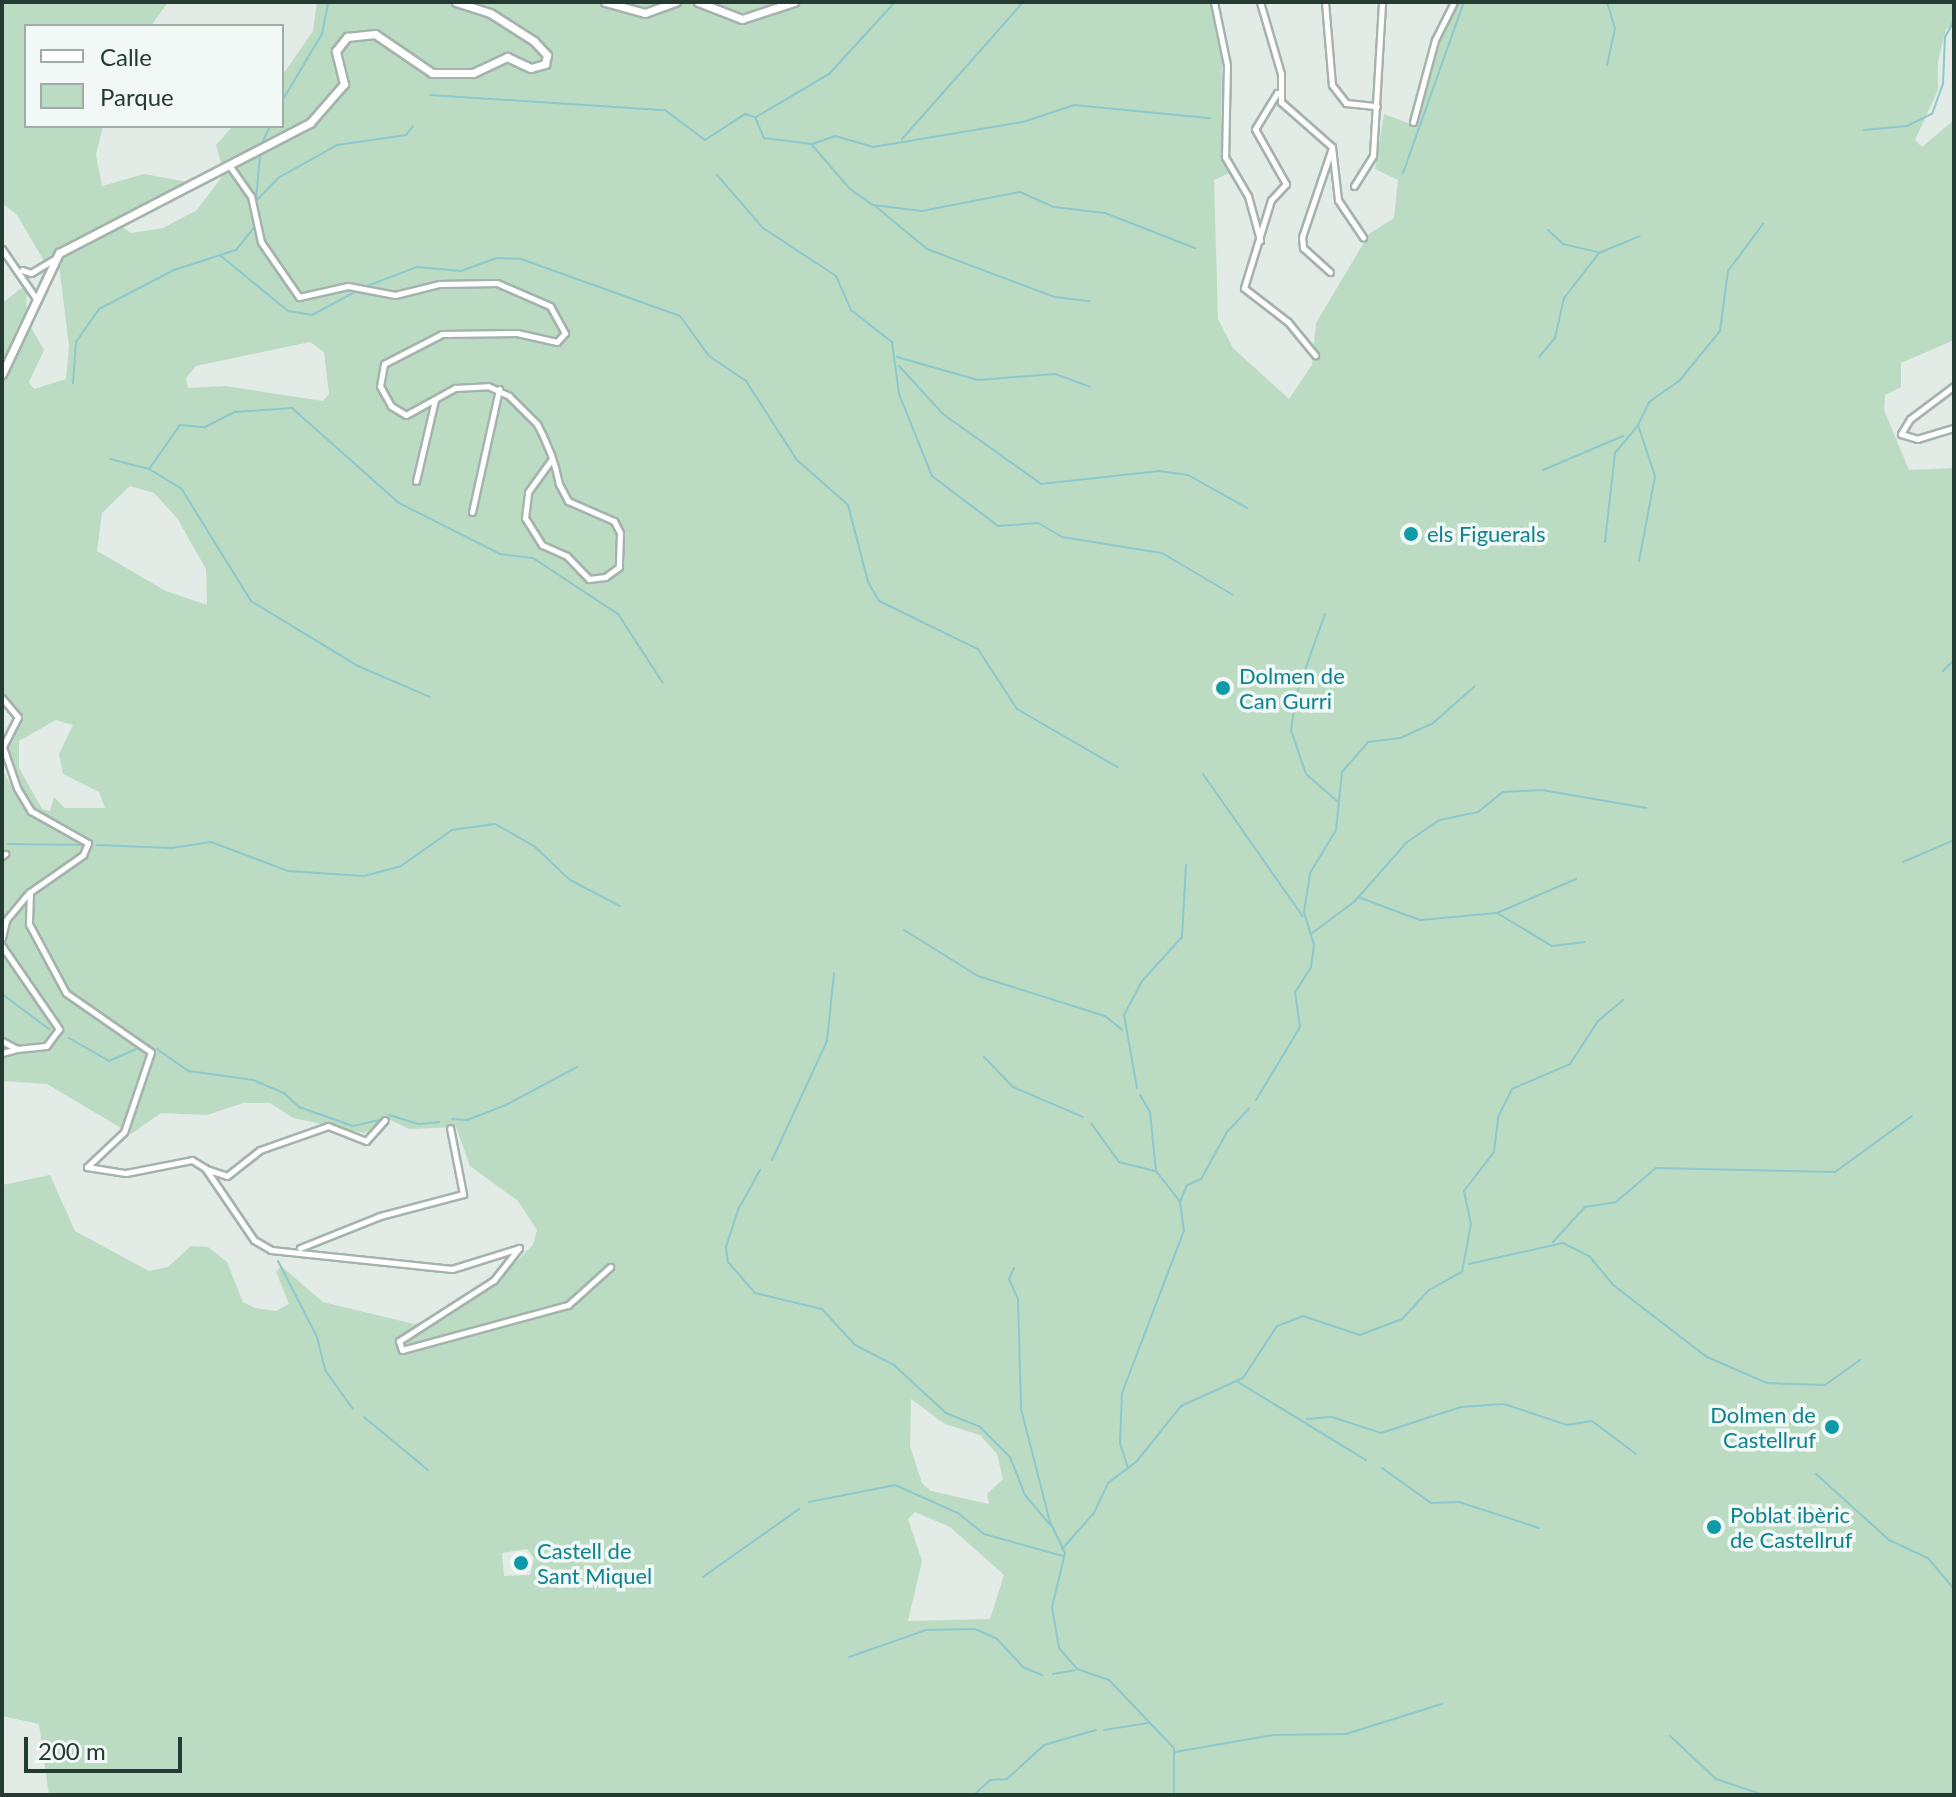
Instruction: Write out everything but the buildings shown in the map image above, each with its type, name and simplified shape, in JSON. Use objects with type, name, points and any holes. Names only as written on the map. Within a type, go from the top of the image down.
[{"type":"main road","points":[[2,374],[37,300],[41,279],[53,260],[72,244],[317,119],[344,84],[337,47],[353,35],[385,39],[432,73],[473,73],[507,57],[531,68],[545,64],[547,55],[534,41],[480,9],[456,2]]},
{"type":"main road","points":[[605,2],[645,13],[676,2]]},
{"type":"main road","points":[[698,2],[742,19],[794,2]]},
{"type":"street","points":[[1214,2],[1227,65],[1225,157],[1246,190],[1260,241]]},
{"type":"street","points":[[1260,2],[1281,74],[1277,93],[1255,129],[1286,184],[1271,200],[1245,291],[1288,322],[1315,355]]},
{"type":"street","points":[[1325,2],[1332,85],[1346,103],[1377,106]]},
{"type":"street","points":[[1354,186],[1373,155],[1382,2]]},
{"type":"street","points":[[1413,122],[1435,40],[1454,2]]},
{"type":"street","points":[[1277,93],[1290,115],[1332,147],[1338,200],[1363,237]]},
{"type":"street","points":[[1330,272],[1303,248],[1302,237],[1332,147]]},
{"type":"street","points":[[229,164],[251,196],[261,242],[299,297],[348,286],[395,295],[439,284],[497,283],[550,306],[565,333],[554,344],[517,333],[454,332],[384,364],[380,386],[395,410],[418,413],[455,388],[499,389],[537,424],[552,459],[569,502],[614,521],[620,533],[619,567],[605,577],[589,579],[567,556],[542,545],[525,518],[528,492],[552,459]]},
{"type":"street","points":[[2,249],[18,267],[37,300]]},
{"type":"street","points":[[25,272],[53,260]]},
{"type":"street","points":[[18,267],[41,279],[31,288]]},
{"type":"street","points":[[1954,386],[1910,419],[1901,434],[1917,439],[1954,428]]},
{"type":"street","points":[[472,512],[499,389]]},
{"type":"street","points":[[416,481],[435,400]]},
{"type":"street","points":[[2,698],[18,717],[3,747],[6,765],[31,811],[88,843],[83,855],[30,892],[6,920],[2,938]]},
{"type":"street","points":[[30,892],[29,924],[54,978],[151,1052],[124,1132],[87,1167],[126,1173],[192,1160],[227,1176],[260,1150],[328,1126],[366,1141],[385,1120]]},
{"type":"street","points":[[2,948],[59,1029],[46,1046],[2,1053]]},
{"type":"street","points":[[2,1041],[17,1049]]},
{"type":"street","points":[[299,1249],[380,1216],[463,1194],[450,1128]]},
{"type":"street","points":[[205,1168],[254,1240],[271,1250],[299,1249],[366,1265],[452,1269],[519,1248],[494,1280],[399,1341],[402,1350],[568,1305],[610,1267]]},
{"type":"green space","points":[[2,2],[168,2],[152,24],[24,24],[24,128],[103,128],[96,155],[102,186],[144,174],[188,182],[112,220],[131,233],[163,228],[197,210],[224,174],[216,145],[231,128],[284,128],[284,73],[313,31],[317,2],[1210,2],[1222,54],[1221,160],[1229,173],[1214,180],[1218,319],[1233,348],[1289,399],[1312,365],[1316,323],[1369,234],[1394,218],[1398,180],[1375,169],[1384,114],[1416,126],[1439,39],[1460,2],[1954,2],[1954,24],[1946,29],[1938,61],[1938,90],[1915,140],[1922,147],[1954,120],[1954,340],[1901,363],[1901,387],[1885,395],[1884,410],[1909,470],[1954,468],[1954,1795],[49,1795],[39,1724],[2,1716],[2,1185],[50,1175],[75,1231],[149,1271],[168,1267],[191,1246],[208,1247],[227,1262],[243,1302],[255,1308],[276,1311],[289,1304],[276,1272],[281,1266],[323,1302],[414,1324],[445,1317],[488,1288],[533,1245],[537,1230],[518,1201],[470,1166],[456,1127],[409,1129],[390,1120],[364,1133],[293,1118],[270,1103],[243,1103],[207,1115],[161,1113],[131,1134],[47,1084],[2,1081],[2,769],[22,806],[27,811],[31,806],[6,748],[24,717],[2,698],[2,303],[27,284],[26,319],[44,350],[29,382],[34,389],[66,379],[69,346],[59,265],[44,261],[17,215],[2,203]],"holes":[[[310,342],[324,352],[329,394],[323,401],[225,386],[188,388],[186,378],[196,366]],[[130,486],[154,493],[177,518],[206,569],[207,605],[166,591],[97,551],[102,513]],[[56,720],[73,725],[59,754],[63,774],[99,792],[105,808],[65,808],[54,797],[50,811],[42,809],[19,768],[19,741]],[[911,1399],[945,1424],[980,1435],[997,1454],[1003,1479],[987,1494],[989,1504],[931,1491],[922,1483],[910,1446]],[[915,1512],[950,1527],[1004,1575],[990,1619],[908,1621],[922,1561],[908,1519]],[[527,1549],[534,1558],[530,1575],[504,1576],[502,1553]]]},
{"type":"waterway","points":[[284,98],[322,34],[328,2]]},
{"type":"waterway","points":[[756,117],[829,74],[895,2]]},
{"type":"waterway","points":[[902,139],[1023,2]]},
{"type":"waterway","points":[[1403,173],[1464,2]]},
{"type":"waterway","points":[[1607,2],[1615,28],[1607,65]]},
{"type":"waterway","points":[[1864,130],[1907,126],[1932,114],[1943,84],[1945,37],[1954,21]]},
{"type":"waterway","points":[[430,95],[665,110],[705,140],[745,114],[755,117],[764,138],[812,144],[835,136],[873,147],[1023,122],[1074,105],[1210,118]]},
{"type":"waterway","points":[[256,201],[278,178],[337,145],[406,135],[413,126]]},
{"type":"waterway","points":[[263,141],[269,128]]},
{"type":"waterway","points":[[812,145],[850,189],[873,205],[922,211],[1020,192],[1054,207],[1105,213],[1195,248]]},
{"type":"waterway","points":[[256,200],[260,155]]},
{"type":"waterway","points":[[717,175],[763,228],[836,276],[851,310],[892,342],[899,394],[932,476],[998,526],[1038,523],[1062,537],[1162,553],[1233,595]]},
{"type":"waterway","points":[[874,205],[927,249],[1055,297],[1090,301]]},
{"type":"waterway","points":[[1639,561],[1655,476],[1638,425],[1649,402],[1680,380],[1720,331],[1728,271],[1763,224]]},
{"type":"waterway","points":[[73,383],[76,342],[99,309],[174,270],[236,250],[254,228]]},
{"type":"waterway","points":[[1548,230],[1563,244],[1597,252]]},
{"type":"waterway","points":[[1539,357],[1555,338],[1564,298],[1599,253],[1640,236]]},
{"type":"waterway","points":[[221,256],[288,311],[312,315],[357,291]]},
{"type":"waterway","points":[[367,286],[417,267],[461,271],[497,258],[521,259],[680,316],[709,356],[746,381],[797,460],[848,505],[868,582],[879,601],[978,649],[1017,709],[1117,767]]},
{"type":"waterway","points":[[897,357],[978,380],[1055,374],[1090,387]]},
{"type":"waterway","points":[[899,366],[943,414],[1041,484],[1159,471],[1188,475],[1247,508]]},
{"type":"waterway","points":[[149,469],[180,425],[205,427],[235,412],[292,408],[399,503],[500,554],[533,558],[618,614],[663,683]]},
{"type":"waterway","points":[[1605,542],[1615,453],[1638,426]]},
{"type":"waterway","points":[[1543,470],[1623,436]]},
{"type":"waterway","points":[[110,459],[149,469],[181,488],[251,601],[358,666],[430,697]]},
{"type":"waterway","points":[[1325,614],[1296,695],[1291,730],[1306,774],[1337,801]]},
{"type":"waterway","points":[[1943,671],[1954,660]]},
{"type":"waterway","points":[[1256,1100],[1300,1027],[1295,992],[1311,967],[1314,945],[1304,912],[1310,873],[1336,830],[1342,772],[1368,742],[1400,738],[1432,724],[1475,686]]},
{"type":"waterway","points":[[1203,774],[1303,917]]},
{"type":"waterway","points":[[1311,934],[1354,902],[1407,842],[1440,820],[1478,812],[1503,792],[1542,790],[1646,808]]},
{"type":"waterway","points":[[97,845],[172,848],[211,842],[288,871],[364,876],[401,866],[452,830],[495,824],[534,846],[570,880],[620,906]]},
{"type":"waterway","points":[[1903,862],[1954,840]]},
{"type":"waterway","points":[[8,844],[84,845]]},
{"type":"waterway","points":[[1137,1088],[1124,1015],[1143,980],[1182,937],[1186,865]]},
{"type":"waterway","points":[[1497,913],[1576,879]]},
{"type":"waterway","points":[[1358,897],[1420,920],[1497,913],[1552,946],[1585,942]]},
{"type":"waterway","points":[[904,930],[978,976],[1105,1016],[1122,1030]]},
{"type":"waterway","points":[[772,1160],[827,1041],[834,973]]},
{"type":"waterway","points":[[2,994],[49,1029]]},
{"type":"waterway","points":[[1062,1549],[1094,1513],[1108,1483],[1137,1461],[1181,1406],[1243,1378],[1277,1326],[1303,1316],[1360,1335],[1402,1319],[1429,1290],[1462,1272],[1471,1224],[1464,1191],[1494,1152],[1498,1117],[1512,1089],[1570,1064],[1598,1021],[1623,1000]]},
{"type":"waterway","points":[[69,1038],[109,1061],[141,1047]]},
{"type":"waterway","points":[[157,1049],[189,1071],[253,1080],[284,1093],[299,1107],[353,1126],[379,1120]]},
{"type":"waterway","points":[[984,1057],[1013,1087],[1083,1117]]},
{"type":"waterway","points":[[452,1119],[467,1120],[504,1106],[577,1067]]},
{"type":"waterway","points":[[1140,1095],[1150,1112],[1156,1171],[1180,1202]]},
{"type":"waterway","points":[[1128,1468],[1120,1444],[1122,1393],[1184,1231],[1180,1202],[1187,1185],[1201,1179],[1227,1132],[1249,1108]]},
{"type":"waterway","points":[[389,1115],[419,1124],[439,1122]]},
{"type":"waterway","points":[[1553,1242],[1585,1207],[1616,1202],[1656,1168],[1835,1172],[1912,1116]]},
{"type":"waterway","points":[[1091,1123],[1119,1162],[1156,1171]]},
{"type":"waterway","points":[[760,1170],[738,1210],[726,1248],[728,1262],[755,1293],[822,1309],[855,1345],[894,1365],[946,1413],[979,1426],[1010,1457],[1025,1495],[1049,1524]]},
{"type":"waterway","points":[[1469,1264],[1563,1243],[1589,1256],[1613,1285],[1707,1357],[1767,1383],[1825,1385],[1860,1360]]},
{"type":"waterway","points":[[278,1261],[317,1337],[325,1370],[353,1409]]},
{"type":"waterway","points":[[1014,1268],[1009,1279],[1018,1299],[1021,1409],[1050,1522],[1065,1553],[1052,1607],[1059,1648],[1077,1669],[1109,1680],[1174,1748],[1174,1795]]},
{"type":"waterway","points":[[1238,1382],[1366,1460]]},
{"type":"waterway","points":[[1307,1419],[1332,1417],[1381,1433],[1461,1407],[1504,1404],[1567,1425],[1592,1421],[1636,1454]]},
{"type":"waterway","points":[[364,1417],[428,1470]]},
{"type":"waterway","points":[[1382,1468],[1431,1503],[1459,1502],[1539,1528]]},
{"type":"waterway","points":[[1816,1474],[1889,1540],[1928,1558],[1954,1589]]},
{"type":"waterway","points":[[809,1502],[895,1485],[958,1513],[984,1534],[1063,1556]]},
{"type":"waterway","points":[[703,1577],[799,1509]]},
{"type":"waterway","points":[[849,1657],[926,1630],[975,1629],[997,1639],[1023,1667],[1042,1675]]},
{"type":"waterway","points":[[1053,1674],[1075,1670]]},
{"type":"waterway","points":[[1175,1752],[1272,1735],[1346,1734],[1442,1704]]},
{"type":"waterway","points":[[1104,1730],[1147,1723]]},
{"type":"waterway","points":[[974,1795],[990,1780],[1007,1779],[1044,1745],[1096,1730]]},
{"type":"waterway","points":[[1670,1736],[1716,1779],[1764,1795]]},
{"type":"place","name":"els Figuerals","points":[[1411,534]]},
{"type":"place","name":"Dolmen de Can Gurri","points":[[1223,688]]},
{"type":"place","name":"Dolmen de Castellruf","points":[[1832,1427]]},
{"type":"place","name":"Poblat ibèric de Castellruf","points":[[1714,1527]]},
{"type":"place","name":"Castell de Sant Miquel","points":[[521,1563]]}]
